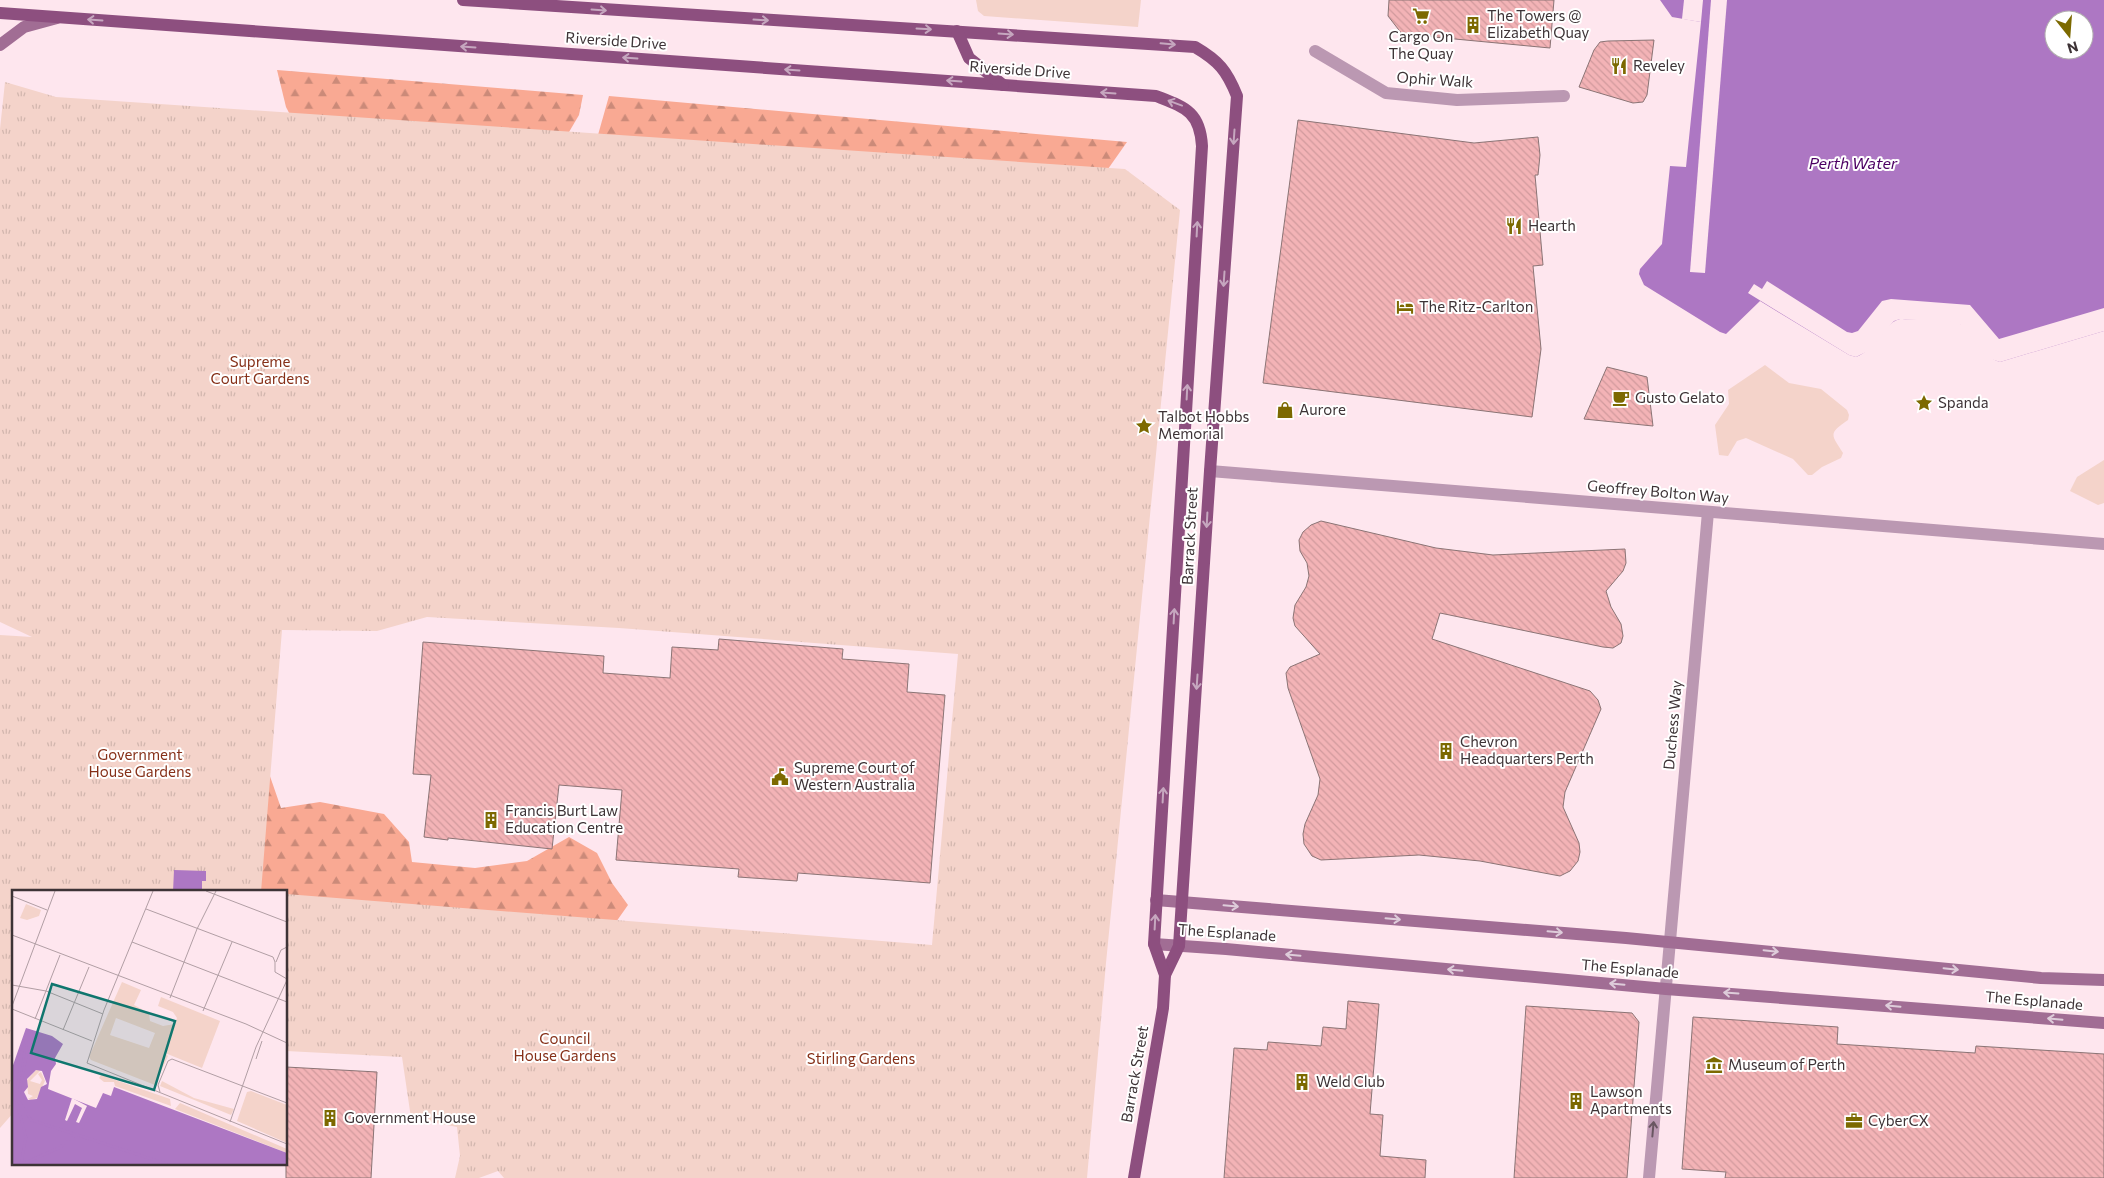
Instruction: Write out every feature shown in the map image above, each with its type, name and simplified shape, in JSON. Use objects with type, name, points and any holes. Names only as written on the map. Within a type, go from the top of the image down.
[{"type":"main road","name":"Riverside Drive","points":[[463,0],[1196,47],[1215,59],[1229,76],[1237,96]]},
{"type":"main road","name":"Riverside Drive","points":[[0,13],[1156,96],[1185,107],[1198,125],[1202,146]]},
{"type":"main road","points":[[0,44],[24,27],[59,18]]},
{"type":"main road","points":[[957,31],[969,58],[1002,85]]},
{"type":"main road","name":"Barrack Street","points":[[1134,1178],[1163,1008],[1165,975],[1179,946],[1237,96]]},
{"type":"main road","name":"Barrack Street","points":[[1165,975],[1154,944],[1202,146]]},
{"type":"main road","name":"The Esplanade","points":[[1156,900],[1671,942],[2031,977],[2104,980]]},
{"type":"main road","name":"The Esplanade","points":[[1154,944],[1666,989],[2104,1023]]},
{"type":"street","name":"Ophir Walk","points":[[1315,51],[1386,92],[1458,100],[1564,96]]},
{"type":"street","name":"Geoffrey Bolton Way","points":[[1210,471],[2104,544]]},
{"type":"street","name":"Duchess Way","points":[[1649,1178],[1708,512]]},
{"type":"green space","points":[[976,0],[1141,0],[1138,27],[984,16],[978,11]]},
{"type":"green space","points":[[277,70],[583,95],[579,115],[562,144],[301,136],[286,107]]},
{"type":"green space","name":"Supreme Court Gardens","points":[[5,82],[56,97],[1125,169],[1180,210],[1106,963],[1087,1178],[504,1178],[498,1171],[479,1178],[455,1178],[460,1156],[457,1127],[411,1118],[402,1057],[288,1051],[288,894],[932,945],[958,654],[619,628],[427,617],[377,631],[282,630],[261,890],[12,890],[12,1114],[0,1128],[0,635],[32,637],[0,622],[0,129]]},
{"type":"green space","points":[[609,96],[1127,142],[1077,213],[596,142]]},
{"type":"green space","points":[[1765,365],[1789,383],[1821,389],[1847,410],[1848,420],[1834,432],[1834,438],[1843,453],[1841,458],[1822,467],[1812,475],[1808,475],[1793,459],[1746,438],[1737,441],[1728,456],[1719,455],[1715,425],[1729,404],[1728,390]]},
{"type":"green space","points":[[2104,460],[2104,503],[2098,505],[2070,491],[2077,477]]},
{"type":"green space","points":[[263,756],[281,808],[320,802],[384,814],[409,842],[412,862],[475,868],[527,861],[569,837],[597,853],[612,883],[628,905],[609,932],[288,910],[288,890],[221,890]]},
{"type":"water","name":"Perth Water","points":[[1660,0],[2104,0],[2104,331],[2000,362],[1983,351],[1972,335],[1957,322],[1900,319],[1888,326],[1863,354],[1856,357],[1849,355],[1760,301],[1726,334],[1644,285],[1639,274],[1640,269],[1662,244],[1670,166],[1686,167],[1701,22],[1672,17]]},
{"type":"water","points":[[174,870],[206,871],[206,881],[202,881],[202,890],[173,890]]},
{"type":"pier","points":[[1684,0],[1703,0],[1701,22],[1682,19]]},
{"type":"pier","points":[[1711,0],[1727,0],[1705,273],[1690,272]]},
{"type":"pier","points":[[1767,281],[1847,332],[1852,333],[1858,331],[1882,301],[1891,299],[1970,305],[1999,339],[2104,308],[2104,331],[2000,362],[1985,355],[1961,325],[1951,322],[1900,319],[1894,321],[1889,326],[1870,350],[1856,357],[1849,355],[1748,293],[1754,284],[1762,289]]},
{"type":"building","name":"The Towers @ Elizabeth Quay","points":[[1389,0],[1554,0],[1550,48],[1402,34],[1388,16]]},
{"type":"building","name":"Reveley","points":[[1654,40],[1647,95],[1643,102],[1633,103],[1579,87],[1594,50],[1600,42]]},
{"type":"building","name":"The Ritz-Carlton","points":[[1298,120],[1474,143],[1538,137],[1540,155],[1538,175],[1535,175],[1543,265],[1533,266],[1541,349],[1532,417],[1263,383]]},
{"type":"building","name":"Gusto Gelato","points":[[1607,367],[1647,377],[1653,426],[1584,419]]},
{"type":"building","name":"Chevron Headquarters Perth","points":[[1321,521],[1436,548],[1493,555],[1625,549],[1626,563],[1623,571],[1606,591],[1611,607],[1621,624],[1623,636],[1621,643],[1613,648],[1440,613],[1432,639],[1590,691],[1598,700],[1601,709],[1565,792],[1563,807],[1579,843],[1580,852],[1578,861],[1570,871],[1560,876],[1480,861],[1419,855],[1321,860],[1312,856],[1304,844],[1303,834],[1305,824],[1318,795],[1320,779],[1288,688],[1286,673],[1290,667],[1320,654],[1295,626],[1293,618],[1295,605],[1306,587],[1309,576],[1307,563],[1300,551],[1299,540],[1303,532],[1311,525]]},
{"type":"building","name":"Supreme Court of Western Australia","points":[[719,639],[843,649],[842,659],[909,664],[907,692],[945,695],[930,883],[798,873],[797,881],[738,877],[739,869],[616,860],[622,790],[559,785],[552,849],[424,837],[431,775],[413,774],[423,642],[604,656],[603,673],[670,678],[672,647],[718,650]]},
{"type":"building","name":"Weld Club","points":[[1348,1001],[1379,1004],[1370,1114],[1383,1115],[1380,1156],[1426,1160],[1425,1178],[1224,1178],[1234,1048],[1267,1050],[1268,1042],[1321,1046],[1323,1027],[1346,1029]]},
{"type":"building","name":"Lawson Apartments","points":[[1526,1006],[1632,1013],[1639,1022],[1627,1178],[1514,1178]]},
{"type":"building","points":[[1693,1017],[1838,1027],[1837,1044],[1975,1053],[1976,1046],[2104,1054],[2104,1178],[1725,1178],[1726,1172],[1682,1169]]},
{"type":"building","name":"Government House","points":[[288,1067],[377,1072],[371,1178],[286,1178],[286,1166],[288,1166]]},
{"type":"place","name":"Cargo On The Quay","points":[[1421,16]]},
{"type":"place","name":"The Towers @ Elizabeth Quay","points":[[1473,25]]},
{"type":"place","name":"Reveley","points":[[1619,66]]},
{"type":"place","name":"Hearth","points":[[1514,226]]},
{"type":"place","name":"The Ritz-Carlton","points":[[1405,307]]},
{"type":"place","name":"Gusto Gelato","points":[[1621,398]]},
{"type":"place","name":"Spanda","points":[[1924,403]]},
{"type":"place","name":"Aurore","points":[[1285,410]]},
{"type":"place","name":"Talbot Hobbs Memorial","points":[[1144,426]]},
{"type":"place","name":"Chevron Headquarters Perth","points":[[1446,751]]},
{"type":"place","name":"Supreme Court of Western Australia","points":[[780,777]]},
{"type":"place","name":"Francis Burt Law Education Centre","points":[[491,820]]},
{"type":"place","name":"Museum of Perth","points":[[1714,1065]]},
{"type":"place","name":"Weld Club","points":[[1302,1082]]},
{"type":"place","name":"Lawson Apartments","points":[[1576,1101]]},
{"type":"place","name":"Government House","points":[[330,1118]]},
{"type":"place","name":"CyberCX","points":[[1854,1121]]},
{"type":"park label","name":"Government House Gardens","points":[[140,764]]},
{"type":"park label","name":"Council House Gardens","points":[[565,1048]]},
{"type":"park label","name":"Stirling Gardens","points":[[861,1059]]}]
